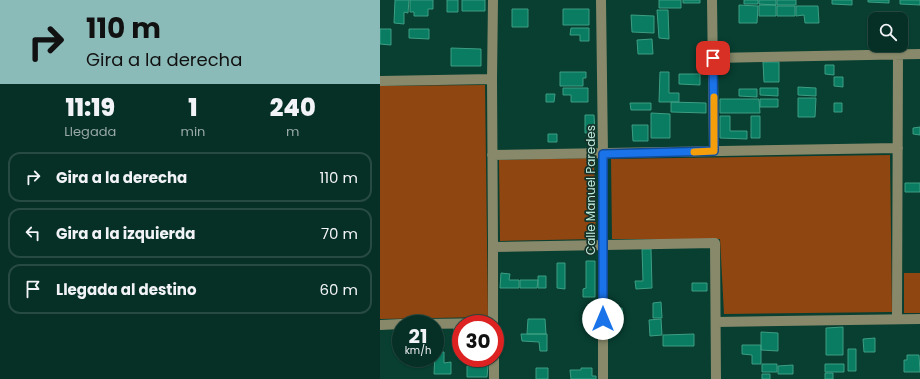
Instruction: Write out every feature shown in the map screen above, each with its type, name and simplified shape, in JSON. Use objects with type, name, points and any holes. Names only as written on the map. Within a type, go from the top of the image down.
[{"type":"street","points":[[493,0],[493,315]]},
{"type":"street","name":"Calle Manuel Paredes","points":[[601,0],[603,379]]},
{"type":"street","points":[[712,0],[714,151]]},
{"type":"street","points":[[897,320],[898,54]]},
{"type":"street","points":[[713,58],[920,54]]},
{"type":"street","points":[[380,81],[492,80]]},
{"type":"street","points":[[492,155],[898,148]]},
{"type":"street","points":[[493,247],[715,244],[716,379]]},
{"type":"street","points":[[716,322],[920,319]]},
{"type":"street","points":[[380,325],[392,324]]},
{"type":"street","points":[[494,367],[494,379]]},
{"type":"shaded area","points":[[485,85],[488,315],[452,315],[452,318],[444,318],[444,315],[392,315],[392,319],[380,319],[380,86]]},
{"type":"shaded area","points":[[890,155],[892,312],[724,314],[720,239],[612,239],[611,159]]},
{"type":"shaded area","points":[[594,158],[596,239],[500,241],[499,160]]},
{"type":"shaded area","points":[[904,273],[920,273],[920,313],[904,313]]},
{"type":"building","points":[[395,0],[409,0],[408,13],[404,12],[404,24],[394,23]]},
{"type":"building","points":[[410,0],[433,0],[433,9],[428,9],[428,16],[414,16],[414,12],[410,12]]},
{"type":"building","points":[[447,0],[458,0],[458,12],[447,12]]},
{"type":"building","points":[[462,0],[485,0],[485,11],[462,11]]},
{"type":"building","points":[[659,0],[681,0],[681,8],[659,8]]},
{"type":"building","points":[[683,0],[700,0],[700,3],[683,3]]},
{"type":"building","points":[[744,0],[758,0],[758,4],[744,4]]},
{"type":"building","points":[[759,0],[776,0],[776,5],[759,4]]},
{"type":"building","points":[[777,0],[796,0],[796,5],[777,5]]},
{"type":"building","points":[[832,0],[852,0],[852,5],[832,4]]},
{"type":"building","points":[[868,0],[889,0],[889,3],[868,2]]},
{"type":"building","points":[[900,0],[920,0],[920,5],[900,4]]},
{"type":"building","points":[[739,5],[758,6],[757,23],[739,23]]},
{"type":"building","points":[[759,5],[776,5],[776,16],[759,16]]},
{"type":"building","points":[[777,6],[795,6],[795,16],[777,16]]},
{"type":"building","points":[[796,6],[818,6],[819,23],[805,23],[804,15],[796,16]]},
{"type":"building","points":[[512,9],[528,9],[528,27],[512,27]]},
{"type":"building","points":[[563,9],[589,9],[589,25],[563,25]]},
{"type":"building","points":[[657,10],[668,10],[669,39],[659,38]]},
{"type":"building","points":[[631,15],[654,16],[654,33],[632,32]]},
{"type":"building","points":[[571,28],[589,28],[589,41],[580,41],[580,35],[570,35]]},
{"type":"building","points":[[380,29],[391,29],[391,45],[380,44]]},
{"type":"building","points":[[409,29],[429,29],[429,39],[409,38]]},
{"type":"building","points":[[652,39],[653,54],[638,54],[637,40]]},
{"type":"building","points":[[451,48],[481,49],[481,66],[451,66]]},
{"type":"building","points":[[763,62],[779,62],[779,82],[764,82]]},
{"type":"building","points":[[825,65],[834,65],[834,75],[825,74]]},
{"type":"building","points":[[560,72],[586,72],[586,78],[583,78],[583,86],[560,86]]},
{"type":"building","points":[[660,72],[669,72],[669,93],[679,93],[679,102],[659,102]]},
{"type":"building","points":[[679,74],[700,74],[700,85],[679,84]]},
{"type":"building","points":[[834,77],[843,77],[843,87],[834,86]]},
{"type":"building","points":[[798,87],[816,88],[816,96],[798,95]]},
{"type":"building","points":[[563,88],[588,88],[588,102],[571,102],[571,95],[563,95]]},
{"type":"building","points":[[760,88],[778,88],[778,96],[760,95]]},
{"type":"building","points":[[739,89],[757,89],[757,97],[739,96]]},
{"type":"building","points":[[546,94],[555,94],[554,102],[546,102]]},
{"type":"building","points":[[798,98],[816,98],[815,117],[798,117]]},
{"type":"building","points":[[720,99],[759,99],[760,113],[720,113]]},
{"type":"building","points":[[760,99],[778,99],[778,107],[760,107]]},
{"type":"building","points":[[671,102],[706,103],[706,113],[671,112]]},
{"type":"building","points":[[630,103],[651,103],[651,110],[631,110]]},
{"type":"building","points":[[834,103],[842,103],[842,112],[834,112]]},
{"type":"building","points":[[651,113],[670,114],[670,138],[651,138]]},
{"type":"building","points":[[585,115],[594,115],[595,133],[585,133]]},
{"type":"building","points":[[720,116],[730,116],[730,131],[747,131],[747,139],[720,138]]},
{"type":"building","points":[[751,116],[760,116],[760,138],[751,138]]},
{"type":"building","points":[[632,125],[648,125],[648,141],[633,141]]},
{"type":"building","points":[[920,127],[920,135],[913,134],[913,128]]},
{"type":"building","points":[[548,134],[557,134],[557,142],[548,142]]},
{"type":"building","points":[[905,183],[920,183],[920,192],[905,192]]},
{"type":"building","points":[[642,249],[651,249],[652,288],[636,289],[635,281],[643,281]]},
{"type":"building","points":[[586,261],[595,261],[595,297],[583,297],[583,289],[586,288]]},
{"type":"building","points":[[557,263],[565,263],[565,289],[557,288]]},
{"type":"building","points":[[501,273],[510,274],[509,280],[519,280],[519,288],[500,288]]},
{"type":"building","points":[[538,276],[546,276],[546,288],[538,288]]},
{"type":"building","points":[[520,280],[538,280],[537,288],[520,288]]},
{"type":"building","points":[[692,283],[707,283],[707,291],[692,291]]},
{"type":"building","points":[[661,302],[662,318],[653,318],[653,303]]},
{"type":"building","points":[[622,308],[623,318],[614,319],[613,309]]},
{"type":"building","points":[[528,319],[545,319],[546,334],[527,334]]},
{"type":"building","points":[[661,319],[662,335],[650,336],[649,320]]},
{"type":"building","points":[[843,327],[843,355],[826,355],[826,328]]},
{"type":"building","points":[[761,332],[778,333],[778,351],[761,350]]},
{"type":"building","points":[[521,334],[547,334],[547,351],[540,351],[539,342],[522,341]]},
{"type":"building","points":[[694,334],[694,346],[663,346],[663,335]]},
{"type":"building","points":[[875,338],[875,352],[864,352],[863,339]]},
{"type":"building","points":[[742,345],[761,345],[761,364],[752,364],[752,355],[742,354]]},
{"type":"building","points":[[848,349],[856,349],[856,371],[848,371]]},
{"type":"building","points":[[907,355],[919,355],[920,372],[904,372],[904,360],[907,360]]},
{"type":"building","points":[[451,362],[451,374],[434,374],[434,367],[444,367],[444,363]]},
{"type":"building","points":[[762,364],[777,364],[777,372],[762,372]]},
{"type":"building","points":[[825,364],[844,364],[844,372],[825,372]]},
{"type":"building","points":[[793,365],[793,374],[778,374],[778,366]]},
{"type":"building","points":[[467,367],[488,367],[487,377],[467,377]]},
{"type":"building","points":[[536,368],[548,368],[548,379],[536,379]]},
{"type":"building","points":[[581,368],[592,368],[592,376],[596,376],[596,379],[571,379],[570,370],[581,370]]},
{"type":"building","points":[[825,373],[833,373],[833,379],[825,379]]},
{"type":"building","points":[[762,374],[770,374],[770,379],[762,379]]},
{"type":"slow traffic","points":[[694,152],[714,151],[714,97]]},
{"type":"route","points":[[603,319],[603,154],[714,151],[713,58]]}]
